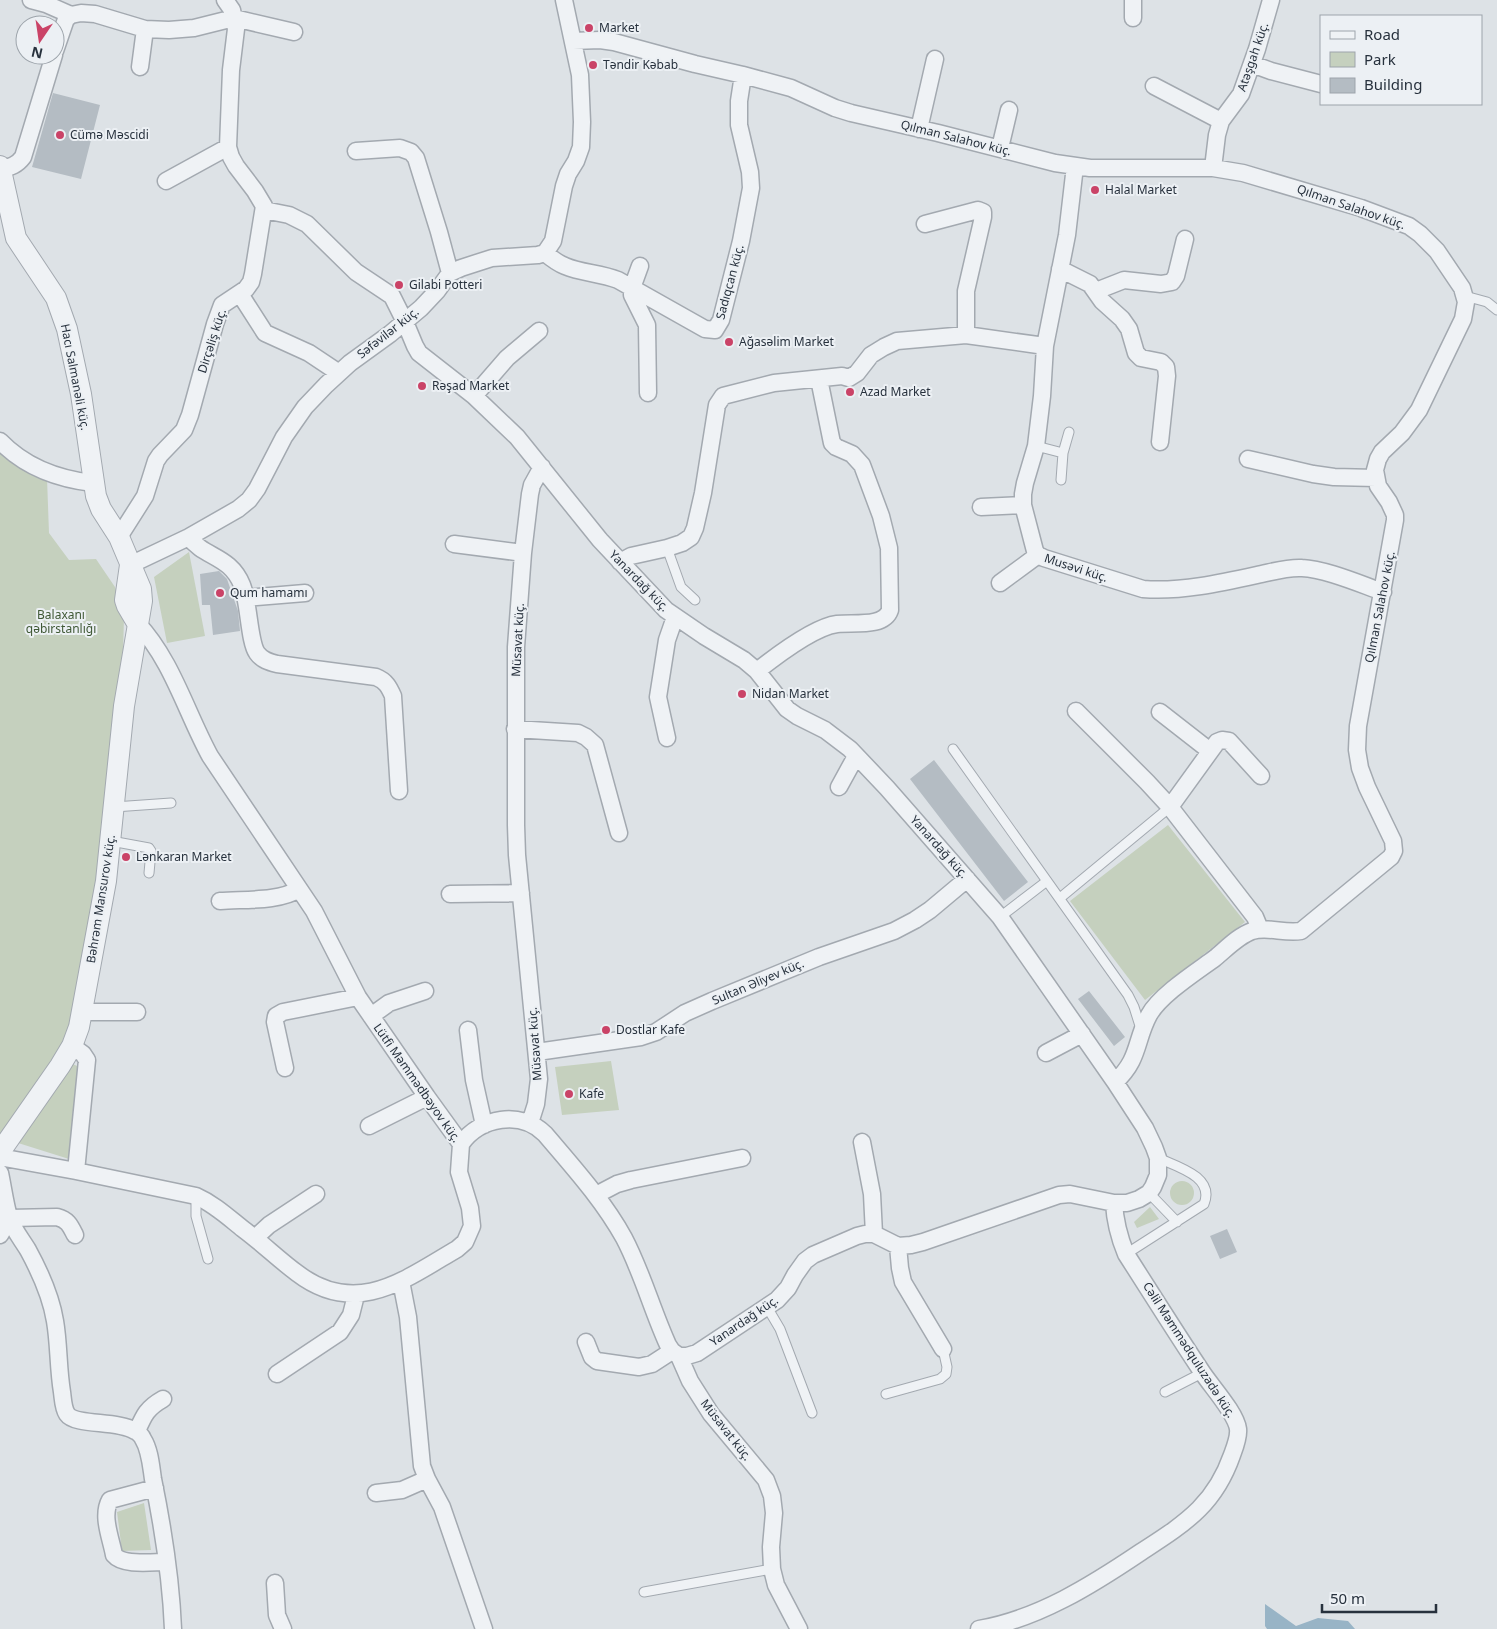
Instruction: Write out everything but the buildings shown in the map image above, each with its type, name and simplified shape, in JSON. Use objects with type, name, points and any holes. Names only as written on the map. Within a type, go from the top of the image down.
[{"type":"street","points":[[31,0],[72,14],[95,14],[145,30],[194,28],[234,18],[294,32]]},
{"type":"street","points":[[225,0],[232,10],[236,29],[231,70],[228,146],[236,166],[262,200],[264,210]]},
{"type":"street","points":[[356,151],[400,148],[411,152],[416,158],[450,273],[492,258],[532,257],[545,253],[553,241],[564,186],[581,146],[580,75],[564,0]]},
{"type":"street","points":[[1133,0],[1133,18]]},
{"type":"street","name":"Atəşgah küç.","points":[[1213,168],[1217,135],[1221,121],[1241,94],[1265,24],[1271,0]]},
{"type":"street","points":[[65,21],[72,14]]},
{"type":"street","points":[[140,67],[145,30]]},
{"type":"street","name":"Qılman Salahov küç.","points":[[573,40],[614,42],[791,88],[843,110],[1055,163],[1104,168],[1213,168],[1252,176],[1361,208],[1409,226],[1437,251],[1453,273],[1465,296]]},
{"type":"street","points":[[919,129],[934,59]]},
{"type":"street","points":[[1252,64],[1271,72],[1320,84]]},
{"type":"street","points":[[0,168],[12,167],[18,164],[23,157],[51,65]]},
{"type":"street","name":"Sadıqcan küç.","points":[[545,253],[567,267],[604,275],[632,288],[705,329],[715,330],[718,326],[741,241],[751,188],[750,172],[739,126],[739,101],[743,75]]},
{"type":"street","points":[[1154,86],[1221,121]]},
{"type":"street","points":[[1000,148],[1010,110]]},
{"type":"street","points":[[166,181],[228,146]]},
{"type":"street","name":"Musəvi küç.","points":[[1076,166],[1066,235],[1045,346],[1036,446],[1023,494],[1034,546],[1038,555],[1143,589],[1175,589],[1294,568],[1304,568],[1332,574],[1383,592]]},
{"type":"street","name":"Hacı Salmanəli küç.","points":[[0,168],[16,238],[56,298],[67,329],[83,410],[96,496],[101,509],[119,537],[130,565]]},
{"type":"street","name":"Dirçəliş küç.","points":[[119,537],[145,496],[156,461],[184,430],[222,305],[240,294],[251,282],[264,210]]},
{"type":"street","name":"Yanardağ küç.","points":[[264,210],[289,214],[307,224],[356,272],[392,296],[397,303],[419,353],[474,396],[517,437],[600,540],[666,610],[744,660],[757,671],[787,709],[839,740],[856,756],[1000,917],[1115,1082],[1145,1128],[1158,1158]]},
{"type":"street","points":[[925,224],[978,210],[983,212],[966,291],[966,335]]},
{"type":"street","points":[[1096,291],[1124,280],[1161,284],[1172,282],[1176,276],[1185,239]]},
{"type":"street","points":[[640,266],[632,288],[632,295],[647,325],[648,393]]},
{"type":"street","points":[[1060,269],[1090,284],[1102,301],[1122,319],[1129,329],[1136,353],[1141,358],[1161,362],[1166,367],[1160,442]]},
{"type":"street","name":"Səfəvilər küç.","points":[[130,565],[189,537],[238,509],[249,500],[257,489],[275,453],[305,407],[358,355],[390,334],[430,300],[450,273]]},
{"type":"street","points":[[240,294],[264,333],[309,353],[339,372]]},
{"type":"street","points":[[1248,459],[1313,474],[1334,477],[1376,478],[1375,470],[1382,452],[1402,433],[1419,410],[1463,319],[1465,296]]},
{"type":"street","points":[[474,396],[507,358],[539,331]]},
{"type":"street","points":[[620,562],[631,556],[682,543],[691,537],[703,493],[718,405],[724,396],[774,383],[842,376],[849,378],[857,374],[872,355],[897,341],[966,335],[1045,346]]},
{"type":"street","points":[[757,671],[776,656],[825,627],[836,624],[878,622],[885,618],[890,610],[889,548],[884,524],[862,464],[852,454],[836,447],[832,443],[819,379]]},
{"type":"street","points":[[0,441],[23,460],[46,473],[71,480],[93,483]]},
{"type":"street","name":"Müsavat küç.","points":[[542,467],[532,485],[523,553],[516,647],[516,825],[537,1052],[538,1092],[530,1122],[545,1134],[596,1195],[614,1221],[625,1240],[662,1334],[711,1414],[766,1480],[772,1496],[774,1513],[771,1547],[772,1569],[776,1585],[799,1629]]},
{"type":"street","name":"Qılman Salahov küç.","points":[[1260,929],[1301,931],[1388,862],[1394,852],[1390,835],[1360,768],[1357,750],[1358,726],[1396,520],[1389,502],[1378,486],[1376,478]]},
{"type":"street","points":[[981,507],[1024,505]]},
{"type":"street","points":[[189,537],[197,547],[216,556],[230,567],[242,585],[254,648],[267,661],[277,664],[376,677],[390,687],[393,696],[399,791]]},
{"type":"street","points":[[454,544],[523,553]]},
{"type":"street","points":[[1000,583],[1038,555]]},
{"type":"street","points":[[130,565],[125,600],[137,623]]},
{"type":"street","points":[[246,598],[304,593]]},
{"type":"street","points":[[667,738],[658,697],[666,640],[675,617]]},
{"type":"street","name":"Bəhrəm Mansurov küç.","points":[[0,1152],[72,1046],[83,1012],[102,905],[111,840],[124,706],[137,623]]},
{"type":"street","name":"Lütfi Məmmədbəyov küç.","points":[[0,1157],[196,1196],[206,1201],[310,1282],[324,1288],[356,1295],[383,1289],[401,1282],[457,1249],[470,1234],[472,1218],[459,1172],[460,1144],[358,997],[324,928],[210,756],[165,661],[154,642],[137,623]]},
{"type":"street","points":[[1076,711],[1170,807],[1255,917],[1260,929],[1240,938],[1176,988],[1153,1009],[1129,1067],[1115,1082]]},
{"type":"street","points":[[1160,712],[1210,751]]},
{"type":"street","points":[[515,729],[578,733],[586,736],[595,745],[619,832]]},
{"type":"street","points":[[1170,807],[1210,751],[1217,742],[1222,740],[1229,741],[1261,776]]},
{"type":"street","points":[[839,787],[856,756]]},
{"type":"street","name":"Sultan Əliyev küç.","points":[[537,1052],[641,1037],[656,1032],[679,1016],[712,1001],[819,957],[894,931],[930,910],[967,879]]},
{"type":"street","points":[[220,901],[274,897],[290,894],[299,889]]},
{"type":"street","points":[[450,894],[521,893]]},
{"type":"street","points":[[370,1016],[389,1003],[425,991]]},
{"type":"street","points":[[286,1068],[275,1022],[276,1016],[283,1012],[358,997]]},
{"type":"street","points":[[83,1012],[137,1012]]},
{"type":"street","points":[[468,1030],[474,1080],[484,1125]]},
{"type":"street","points":[[1046,1053],[1082,1034]]},
{"type":"street","points":[[72,1046],[83,1054],[87,1060],[76,1171]]},
{"type":"street","points":[[368,1126],[426,1097]]},
{"type":"street","points":[[460,1144],[467,1135],[484,1125],[506,1119],[519,1119],[530,1122]]},
{"type":"street","points":[[862,1142],[872,1194],[874,1234],[898,1246],[923,1242],[1059,1195],[1070,1194],[1114,1204],[1138,1200],[1149,1193],[1153,1187],[1158,1175],[1158,1158]]},
{"type":"street","points":[[596,1195],[616,1184],[631,1180],[742,1158]]},
{"type":"street","points":[[0,1173],[5,1217],[0,1235]]},
{"type":"street","points":[[255,1238],[269,1225],[316,1194]]},
{"type":"street","name":"Cəlil Məmmədquluzadə küç.","points":[[978,1629],[1009,1622],[1031,1614],[1098,1579],[1168,1534],[1188,1519],[1220,1483],[1236,1444],[1238,1430],[1228,1409],[1202,1373],[1126,1254],[1117,1230],[1114,1204]]},
{"type":"street","points":[[5,1217],[57,1217],[69,1222],[74,1235]]},
{"type":"street","points":[[5,1217],[34,1261],[46,1287],[55,1321],[58,1374],[67,1413],[71,1418],[80,1421],[125,1426],[136,1431],[143,1439],[148,1452],[155,1488],[170,1588],[173,1629]]},
{"type":"street","name":"Yanardağ küç.","points":[[586,1342],[592,1358],[597,1361],[639,1367],[676,1354],[687,1356],[697,1353],[782,1295],[805,1261],[813,1255],[857,1236],[874,1234]]},
{"type":"street","points":[[898,1246],[903,1282],[943,1349]]},
{"type":"street","points":[[401,1282],[408,1317],[421,1455],[427,1479],[442,1507],[484,1629]]},
{"type":"street","points":[[277,1374],[340,1332],[351,1315],[356,1295]]},
{"type":"street","points":[[136,1431],[145,1413],[153,1404],[163,1399]]},
{"type":"street","points":[[376,1492],[402,1490],[427,1479]]},
{"type":"street","points":[[155,1488],[110,1500],[106,1516],[114,1554],[118,1559],[166,1562]]},
{"type":"street","points":[[275,1583],[277,1615],[283,1629]]},
{"type":"lane","points":[[1465,296],[1487,302],[1497,310]]},
{"type":"lane","points":[[1061,480],[1063,453],[1069,432]]},
{"type":"lane","points":[[1036,446],[1063,453]]},
{"type":"lane","points":[[667,548],[681,587],[695,600]]},
{"type":"lane","points":[[953,750],[1128,996],[1134,1007],[1142,1032]]},
{"type":"lane","points":[[114,807],[171,803]]},
{"type":"lane","points":[[1060,898],[1170,807]]},
{"type":"lane","points":[[111,840],[149,848],[149,873]]},
{"type":"lane","points":[[1000,917],[1048,881]]},
{"type":"lane","points":[[1126,1254],[1204,1204],[1207,1196],[1205,1186],[1199,1179],[1158,1158]]},
{"type":"lane","points":[[1149,1193],[1177,1222]]},
{"type":"lane","points":[[196,1196],[196,1216],[208,1259]]},
{"type":"lane","points":[[767,1307],[780,1328],[812,1413]]},
{"type":"lane","points":[[886,1394],[940,1379],[946,1374],[947,1367],[943,1349]]},
{"type":"lane","points":[[1166,1392],[1202,1373]]},
{"type":"lane","points":[[644,1592],[772,1569]]},
{"type":"green space","name":"Balaxanı qəbirstanlığı","points":[[0,448],[47,478],[49,533],[69,560],[96,559],[115,587],[124,617],[123,653],[111,752],[100,885],[74,1026],[0,1142]]},
{"type":"green space","points":[[189,552],[205,636],[167,643],[154,577]]},
{"type":"green space","points":[[1168,825],[1245,922],[1145,1000],[1070,901]]},
{"type":"green space","points":[[611,1061],[619,1110],[562,1115],[555,1067]]},
{"type":"green space","points":[[71,1063],[81,1068],[69,1159],[15,1142]]},
{"type":"green space","points":[[1182,1181],[1191,1184],[1194,1193],[1191,1202],[1182,1205],[1173,1202],[1170,1193],[1173,1184]]},
{"type":"green space","points":[[1150,1207],[1159,1219],[1137,1228],[1134,1222]]},
{"type":"green space","points":[[144,1503],[151,1550],[122,1551],[117,1512]]},
{"type":"water","points":[[1265,1604],[1296,1626],[1318,1618],[1348,1621],[1355,1629],[1267,1629],[1265,1626]]},
{"type":"place","name":"Market","points":[[589,28]]},
{"type":"place","name":"Təndir Kəbab","points":[[593,65]]},
{"type":"place","name":"Cümə Məscidi","points":[[60,135]]},
{"type":"place","name":"Halal Market","points":[[1095,190]]},
{"type":"place","name":"Gilabi Potteri","points":[[399,285]]},
{"type":"place","name":"Ağasəlim Market","points":[[729,342]]},
{"type":"place","name":"Rəşad Market","points":[[422,386]]},
{"type":"place","name":"Azad Market","points":[[850,392]]},
{"type":"place","name":"Qum hamamı","points":[[220,593]]},
{"type":"place","name":"Nidan Market","points":[[742,694]]},
{"type":"place","name":"Lənkaran Market","points":[[126,857]]},
{"type":"place","name":"Dostlar Kafe","points":[[606,1030]]},
{"type":"place","name":"Kafe","points":[[569,1094]]}]
